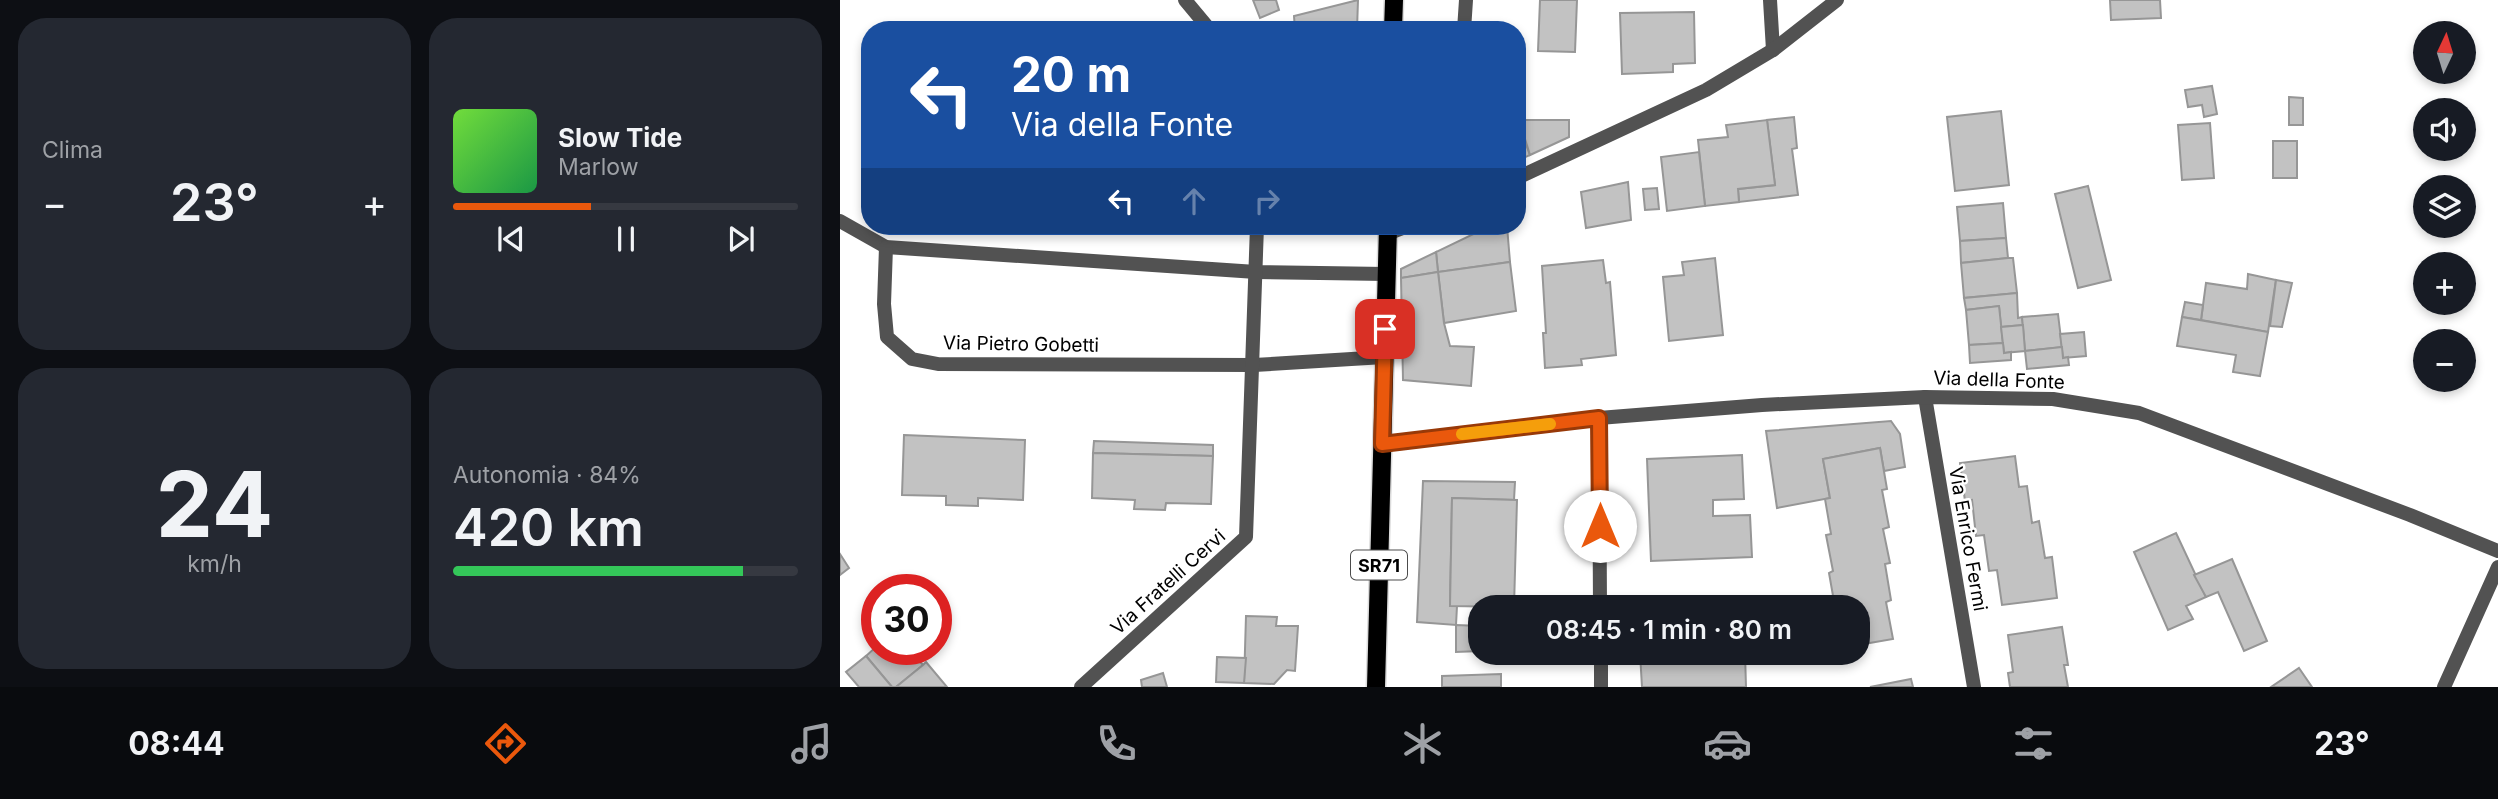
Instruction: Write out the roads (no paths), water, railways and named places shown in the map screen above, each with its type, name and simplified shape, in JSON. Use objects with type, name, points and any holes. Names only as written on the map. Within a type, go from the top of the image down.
[{"type":"main road","points":[[1393,21],[1394,0]]},
{"type":"main road","name":"SR71","points":[[1377,687],[1387,235]]},
{"type":"street","points":[[1185,0],[1202,21]]},
{"type":"street","points":[[1465,21],[1466,0]]},
{"type":"street","points":[[1770,0],[1773,50]]},
{"type":"street","points":[[1526,174],[1706,90],[1773,50],[1837,0]]},
{"type":"street","points":[[840,221],[861,233]]},
{"type":"street","points":[[865,235],[886,247],[1256,272],[1386,274]]},
{"type":"street","points":[[1254,365],[1257,235]]},
{"type":"street","name":"Via Pietro Gobetti","points":[[886,247],[884,304],[887,337],[912,359],[938,364],[1254,365],[1384,357]]},
{"type":"street","name":"Via Fratelli Cervi","points":[[1081,687],[1246,537],[1254,365]]},
{"type":"street","name":"Via della Fonte","points":[[1382,444],[1599,418],[1762,405],[1925,397],[2053,399],[2139,413],[2498,551]]},
{"type":"street","name":"Via Enrico Fermi","points":[[1925,397],[1974,687]]},
{"type":"street","points":[[1599,418],[1600,595]]},
{"type":"street","points":[[2444,687],[2498,567]]},
{"type":"street","points":[[1601,665],[1601,687]]}]
